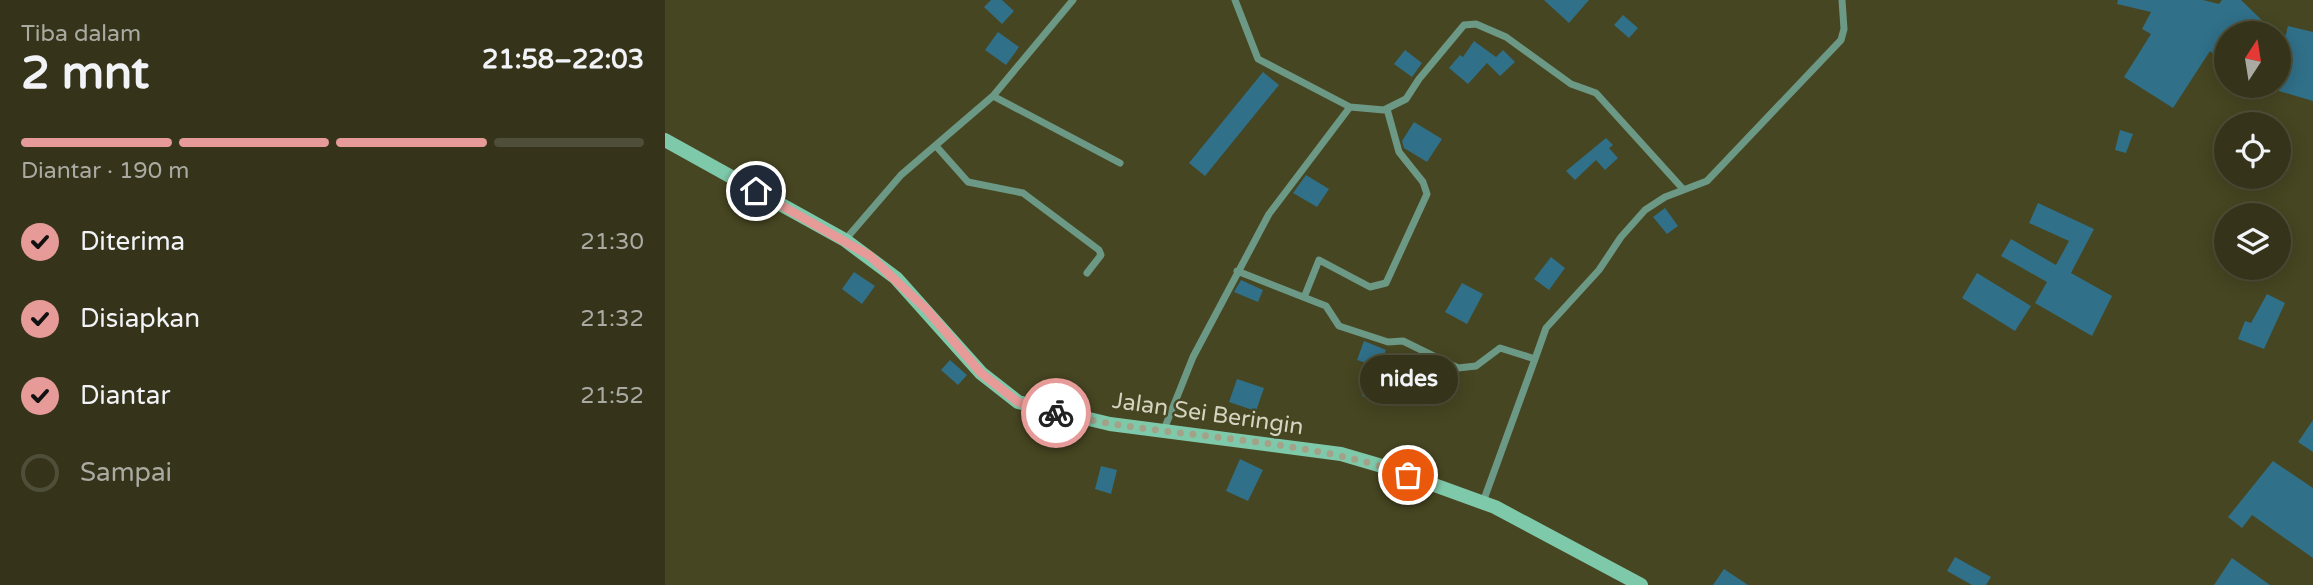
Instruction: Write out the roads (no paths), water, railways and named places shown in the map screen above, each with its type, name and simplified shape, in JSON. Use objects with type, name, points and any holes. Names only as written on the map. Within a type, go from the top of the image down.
[{"type":"street","points":[[845,240],[901,175],[993,96],[1073,0]]},
{"type":"street","points":[[1235,0],[1258,59],[1350,107],[1387,109],[1406,99],[1464,25],[1476,24],[1506,37],[1571,84],[1596,93],[1683,189]]},
{"type":"street","points":[[1483,502],[1546,328],[1599,270],[1621,237],[1645,210],[1683,189],[1707,181],[1841,40],[1844,29],[1842,0]]},
{"type":"street","points":[[993,96],[1120,163]]},
{"type":"street","points":[[1162,433],[1193,357],[1269,214],[1350,107]]},
{"type":"street","points":[[1305,295],[1319,260],[1370,287],[1386,283],[1427,194],[1423,182],[1399,152],[1387,109]]},
{"type":"street","name":"Jalan Sei Beringin","points":[[665,140],[845,240],[896,278],[981,373],[1018,402],[1162,433],[1341,454],[1483,502],[1556,537],[1641,585]]},
{"type":"street","points":[[936,146],[968,182],[1023,193],[1099,250],[1101,255],[1087,273]]},
{"type":"street","points":[[1237,271],[1305,295],[1326,306],[1339,326],[1388,342],[1403,341],[1458,368],[1467,369],[1487,361],[1500,348],[1535,359]]},
{"type":"place","name":"nides","points":[[1408,475]]}]
